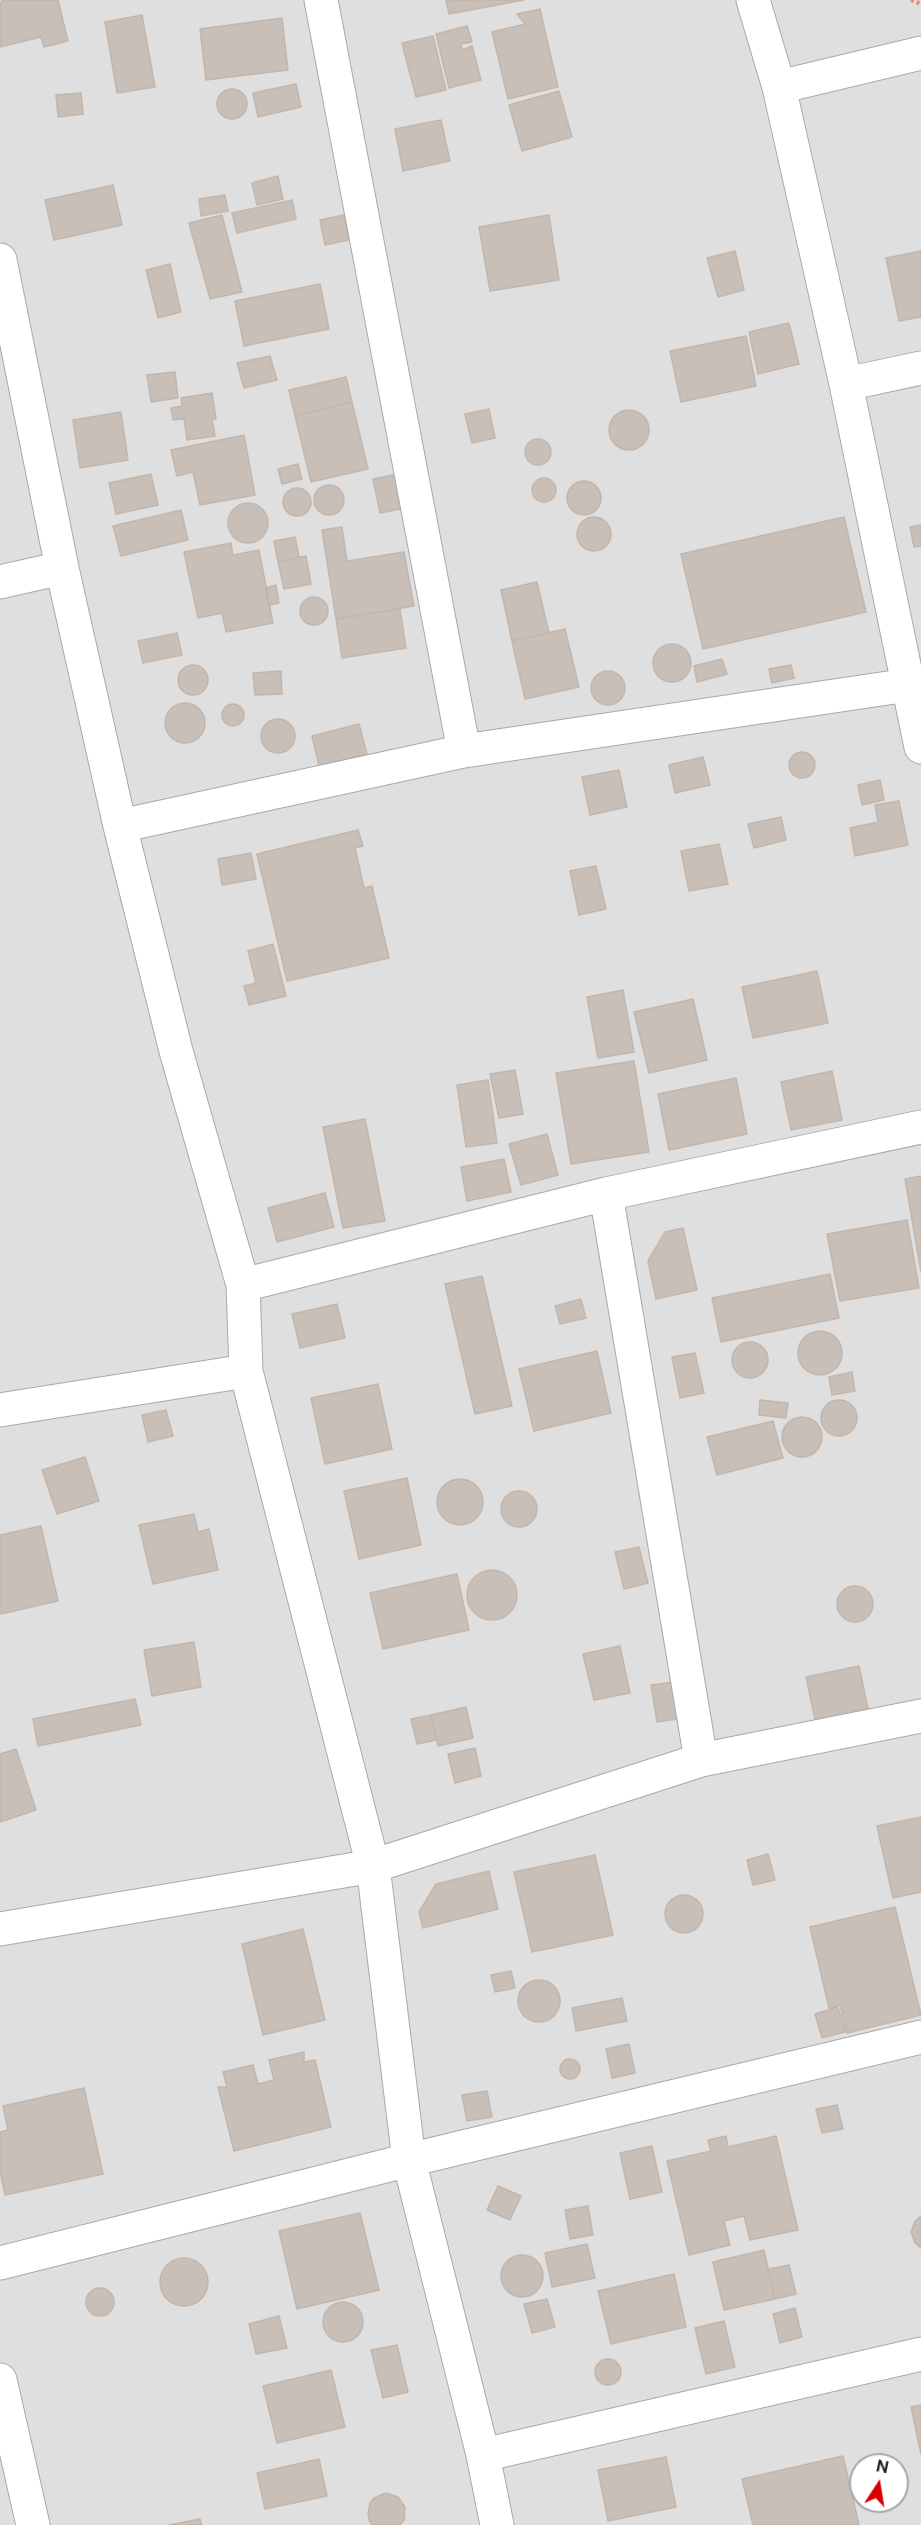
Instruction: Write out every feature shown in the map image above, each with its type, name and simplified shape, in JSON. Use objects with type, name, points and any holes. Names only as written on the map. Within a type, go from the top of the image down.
[{"type":"street","points":[[321,0],[464,751]]},
{"type":"street","points":[[753,0],[778,87],[846,384],[921,747]]},
{"type":"street","points":[[778,87],[921,53]]},
{"type":"street","points":[[2,276],[62,568],[120,826],[176,1051],[243,1285],[246,1371],[372,1866],[409,2160],[483,2455],[497,2525]]},
{"type":"street","points":[[846,384],[921,368]]},
{"type":"street","points":[[0,582],[62,568]]},
{"type":"street","points":[[120,826],[464,751],[908,686]]},
{"type":"street","points":[[243,1285],[606,1194],[921,1127]]},
{"type":"street","points":[[606,1194],[701,1760]]},
{"type":"street","points":[[0,1410],[246,1371]]},
{"type":"street","points":[[0,1929],[372,1866],[701,1760],[921,1716]]},
{"type":"street","points":[[0,2263],[409,2160],[921,2037]]},
{"type":"street","points":[[483,2455],[921,2354]]},
{"type":"street","points":[[0,2380],[33,2525]]},
{"type":"path","points":[[912,0],[921,4]]},
{"type":"shaded area","points":[[0,0],[921,0],[921,2525],[0,2525]]},
{"type":"building","points":[[2,0],[58,0],[68,41],[44,47],[41,37],[0,47]]},
{"type":"building","points":[[446,0],[524,0],[449,14]]},
{"type":"building","points":[[540,9],[558,87],[508,99],[492,32],[525,24],[517,14]]},
{"type":"building","points":[[142,15],[155,87],[117,93],[105,22]]},
{"type":"building","points":[[282,18],[288,70],[206,80],[200,29]]},
{"type":"building","points":[[467,26],[472,42],[461,44],[462,50],[472,46],[481,80],[449,88],[436,34]]},
{"type":"building","points":[[433,36],[446,90],[416,97],[402,43]]},
{"type":"building","points":[[296,84],[301,107],[258,117],[253,93]]},
{"type":"building","points":[[232,89],[243,93],[247,104],[243,115],[232,119],[221,115],[217,104],[221,93]]},
{"type":"building","points":[[559,91],[572,137],[522,151],[509,105]]},
{"type":"building","points":[[81,93],[83,114],[58,117],[56,95]]},
{"type":"building","points":[[441,120],[450,161],[403,171],[395,129]]},
{"type":"building","points":[[278,176],[283,199],[257,205],[252,183]]},
{"type":"building","points":[[113,185],[122,225],[54,240],[45,200]]},
{"type":"building","points":[[225,195],[228,211],[201,216],[199,199]]},
{"type":"building","points":[[292,200],[296,219],[237,233],[232,213]]},
{"type":"building","points":[[222,215],[242,292],[210,299],[189,223]]},
{"type":"building","points":[[344,215],[349,240],[325,245],[320,220]]},
{"type":"building","points":[[549,215],[559,280],[490,291],[479,227]]},
{"type":"building","points":[[735,251],[744,290],[718,297],[707,258]]},
{"type":"building","points":[[921,251],[921,317],[899,321],[886,258]]},
{"type":"building","points":[[170,264],[181,312],[158,318],[146,270]]},
{"type":"building","points":[[320,284],[329,329],[244,346],[235,301]]},
{"type":"building","points":[[789,323],[799,364],[758,374],[749,332]]},
{"type":"building","points":[[746,336],[756,386],[681,402],[670,351]]},
{"type":"building","points":[[270,356],[277,380],[244,388],[237,363]]},
{"type":"building","points":[[175,372],[178,398],[151,402],[147,375]]},
{"type":"building","points":[[346,377],[352,402],[295,416],[289,390]]},
{"type":"building","points":[[212,393],[216,419],[212,419],[215,436],[187,440],[184,419],[173,420],[171,408],[182,406],[181,398]]},
{"type":"building","points":[[352,402],[368,469],[311,482],[295,416]]},
{"type":"building","points":[[489,409],[495,438],[472,443],[465,414]]},
{"type":"building","points":[[629,410],[637,411],[643,416],[648,422],[648,438],[643,444],[637,449],[629,450],[621,449],[615,444],[610,438],[609,430],[610,422],[615,416],[621,411]]},
{"type":"building","points":[[121,412],[128,460],[80,468],[73,420]]},
{"type":"building","points":[[244,435],[255,495],[200,505],[193,472],[177,476],[171,450]]},
{"type":"building","points":[[538,439],[547,443],[551,452],[547,461],[538,465],[529,461],[525,452],[529,443]]},
{"type":"building","points":[[298,464],[302,479],[282,484],[278,469]]},
{"type":"building","points":[[404,473],[411,507],[380,513],[373,479]]},
{"type":"building","points":[[151,474],[158,505],[116,514],[109,483]]},
{"type":"building","points":[[544,478],[553,481],[556,490],[553,499],[544,502],[535,499],[532,490],[535,481]]},
{"type":"building","points":[[584,481],[596,486],[601,498],[596,510],[584,515],[572,510],[567,498],[572,486]]},
{"type":"building","points":[[329,485],[340,489],[344,500],[340,511],[329,515],[318,511],[314,500],[318,489]]},
{"type":"building","points":[[297,488],[307,492],[311,502],[307,512],[297,516],[287,512],[283,502],[287,492]]},
{"type":"building","points":[[248,503],[262,509],[268,523],[262,537],[248,543],[234,537],[228,523],[234,509]]},
{"type":"building","points":[[181,510],[188,540],[121,556],[113,526]]},
{"type":"building","points":[[594,517],[606,522],[611,534],[606,546],[594,551],[582,546],[577,534],[582,522]]},
{"type":"building","points":[[844,517],[866,612],[703,649],[681,554]]},
{"type":"building","points":[[921,525],[921,546],[914,547],[910,527]]},
{"type":"building","points":[[342,527],[347,561],[404,552],[414,606],[336,619],[322,530]]},
{"type":"building","points":[[295,537],[299,557],[278,562],[274,541]]},
{"type":"building","points":[[231,543],[233,555],[259,550],[273,623],[226,632],[222,613],[198,618],[184,552]]},
{"type":"building","points":[[306,556],[311,584],[284,589],[278,562]]},
{"type":"building","points":[[537,582],[549,633],[512,641],[501,590]]},
{"type":"building","points":[[276,585],[279,603],[269,605],[265,588]]},
{"type":"building","points":[[314,597],[324,601],[328,611],[324,621],[314,625],[304,621],[300,611],[304,601]]},
{"type":"building","points":[[400,609],[406,648],[342,658],[336,619]]},
{"type":"building","points":[[565,629],[579,687],[525,699],[512,641]]},
{"type":"building","points":[[177,633],[182,655],[143,663],[138,641]]},
{"type":"building","points":[[672,644],[685,650],[691,663],[685,676],[672,682],[659,676],[653,663],[659,650]]},
{"type":"building","points":[[722,659],[727,674],[697,682],[694,666]]},
{"type":"building","points":[[193,665],[204,669],[208,680],[204,691],[193,695],[182,691],[178,680],[182,669]]},
{"type":"building","points":[[791,665],[794,678],[772,683],[769,669]]},
{"type":"building","points":[[281,671],[282,694],[255,695],[253,673]]},
{"type":"building","points":[[608,671],[620,676],[625,688],[620,700],[608,705],[596,700],[591,688],[596,676]]},
{"type":"building","points":[[185,703],[199,709],[205,723],[199,737],[185,743],[171,737],[165,723],[171,709]]},
{"type":"building","points":[[233,704],[241,707],[244,715],[241,723],[233,726],[225,723],[222,715],[225,707]]},
{"type":"building","points":[[278,719],[290,724],[295,736],[290,748],[278,753],[266,748],[261,736],[266,724]]},
{"type":"building","points":[[359,724],[367,754],[319,766],[312,736]]},
{"type":"building","points":[[802,752],[812,755],[815,765],[812,775],[802,778],[792,775],[789,765],[792,755]]},
{"type":"building","points":[[703,757],[710,785],[675,793],[669,765]]},
{"type":"building","points":[[619,770],[627,807],[590,815],[582,777]]},
{"type":"building","points":[[880,780],[884,800],[862,805],[858,785]]},
{"type":"building","points":[[899,801],[908,845],[855,856],[850,828],[878,822],[875,805]]},
{"type":"building","points":[[781,817],[786,840],[754,848],[748,824]]},
{"type":"building","points":[[358,830],[363,846],[355,848],[364,888],[372,886],[389,958],[287,981],[257,854]]},
{"type":"building","points":[[719,844],[728,884],[689,891],[681,851]]},
{"type":"building","points":[[251,853],[256,879],[222,885],[218,859]]},
{"type":"building","points":[[596,866],[606,909],[579,915],[570,871]]},
{"type":"building","points":[[273,944],[286,996],[249,1005],[244,986],[256,983],[248,951]]},
{"type":"building","points":[[817,971],[828,1023],[753,1038],[742,987]]},
{"type":"building","points":[[623,990],[634,1052],[598,1058],[587,997]]},
{"type":"building","points":[[693,999],[707,1060],[649,1073],[634,1012]]},
{"type":"building","points":[[634,1061],[649,1152],[571,1164],[556,1073]]},
{"type":"building","points":[[515,1070],[523,1114],[499,1118],[490,1074]]},
{"type":"building","points":[[832,1071],[842,1120],[791,1130],[781,1082]]},
{"type":"building","points":[[736,1078],[747,1134],[669,1150],[658,1094]]},
{"type":"building","points":[[488,1080],[497,1143],[466,1147],[457,1085]]},
{"type":"building","points":[[365,1119],[385,1221],[343,1228],[323,1127]]},
{"type":"building","points":[[547,1134],[558,1175],[521,1185],[509,1144]]},
{"type":"building","points":[[504,1159],[511,1192],[467,1201],[461,1167]]},
{"type":"building","points":[[921,1176],[921,1272],[905,1179]]},
{"type":"building","points":[[325,1193],[334,1227],[277,1242],[268,1208]]},
{"type":"building","points":[[907,1220],[919,1288],[840,1301],[827,1234]]},
{"type":"building","points":[[683,1228],[697,1290],[656,1299],[648,1261],[665,1232]]},
{"type":"building","points":[[830,1274],[839,1318],[721,1342],[712,1298]]},
{"type":"building","points":[[482,1276],[512,1406],[475,1414],[445,1284]]},
{"type":"building","points":[[581,1299],[586,1318],[560,1324],[555,1306]]},
{"type":"building","points":[[337,1304],[345,1338],[300,1348],[292,1314]]},
{"type":"building","points":[[820,1331],[835,1338],[842,1353],[835,1368],[820,1375],[805,1368],[798,1353],[805,1338]]},
{"type":"building","points":[[750,1342],[762,1348],[768,1360],[762,1372],[750,1378],[738,1372],[732,1360],[738,1348]]},
{"type":"building","points":[[597,1351],[611,1413],[534,1431],[519,1369]]},
{"type":"building","points":[[695,1353],[704,1393],[680,1398],[672,1357]]},
{"type":"building","points":[[852,1372],[855,1391],[832,1395],[829,1377]]},
{"type":"building","points":[[378,1384],[392,1449],[325,1464],[311,1398]]},
{"type":"building","points":[[760,1400],[788,1403],[786,1418],[759,1415]]},
{"type":"building","points":[[839,1400],[852,1405],[857,1418],[852,1431],[839,1436],[826,1431],[821,1418],[826,1405]]},
{"type":"building","points":[[166,1410],[173,1436],[148,1442],[142,1415]]},
{"type":"building","points":[[802,1417],[810,1418],[816,1423],[821,1429],[821,1445],[816,1451],[810,1456],[802,1457],[794,1456],[788,1451],[783,1445],[782,1437],[783,1429],[788,1423],[794,1418]]},
{"type":"building","points":[[773,1421],[783,1458],[717,1475],[707,1437]]},
{"type":"building","points":[[85,1457],[99,1501],[57,1514],[42,1470]]},
{"type":"building","points":[[407,1478],[421,1545],[359,1559],[344,1491]]},
{"type":"building","points":[[460,1479],[476,1486],[483,1502],[476,1518],[460,1525],[444,1518],[437,1502],[444,1486]]},
{"type":"building","points":[[519,1491],[532,1496],[537,1509],[532,1522],[519,1527],[506,1522],[501,1509],[506,1496]]},
{"type":"building","points":[[194,1514],[198,1532],[209,1529],[218,1570],[153,1584],[139,1525]]},
{"type":"building","points":[[41,1526],[58,1601],[1,1614],[0,1535]]},
{"type":"building","points":[[639,1547],[648,1583],[624,1589],[615,1552]]},
{"type":"building","points":[[492,1570],[510,1577],[517,1595],[510,1613],[492,1620],[474,1613],[467,1595],[474,1577]]},
{"type":"building","points":[[457,1574],[469,1630],[383,1649],[370,1593]]},
{"type":"building","points":[[855,1586],[868,1591],[873,1604],[868,1617],[855,1622],[842,1617],[837,1604],[842,1591]]},
{"type":"building","points":[[194,1642],[201,1687],[152,1696],[144,1650]]},
{"type":"building","points":[[620,1646],[630,1693],[594,1700],[583,1654]]},
{"type":"building","points":[[859,1666],[870,1718],[817,1729],[806,1677]]},
{"type":"building","points":[[673,1682],[678,1719],[657,1722],[651,1685]]},
{"type":"building","points":[[135,1699],[141,1725],[38,1746],[33,1719]]},
{"type":"building","points":[[466,1707],[473,1738],[438,1746],[431,1715]]},
{"type":"building","points":[[431,1715],[437,1740],[417,1744],[411,1719]]},
{"type":"building","points":[[475,1748],[481,1776],[455,1783],[448,1754]]},
{"type":"building","points":[[16,1749],[36,1810],[0,1822],[0,1754]]},
{"type":"building","points":[[921,1817],[921,1892],[893,1898],[877,1826]]},
{"type":"building","points":[[768,1854],[775,1880],[753,1885],[747,1860]]},
{"type":"building","points":[[595,1855],[613,1935],[532,1952],[514,1872]]},
{"type":"building","points":[[489,1871],[498,1909],[423,1928],[419,1912],[436,1884]]},
{"type":"building","points":[[684,1895],[697,1901],[703,1914],[697,1927],[684,1933],[671,1927],[665,1914],[671,1901]]},
{"type":"building","points":[[895,1907],[921,2015],[847,2033],[840,2005],[829,2008],[810,1927]]},
{"type":"building","points":[[303,1929],[325,2020],[263,2035],[242,1944]]},
{"type":"building","points":[[511,1971],[515,1988],[495,1992],[491,1975]]},
{"type":"building","points":[[539,1980],[554,1986],[560,2001],[554,2016],[539,2022],[524,2016],[518,2001],[524,1986]]},
{"type":"building","points":[[622,1998],[627,2021],[576,2031],[572,2008]]},
{"type":"building","points":[[838,2007],[845,2032],[822,2038],[815,2014]]},
{"type":"building","points":[[629,2044],[635,2073],[612,2078],[606,2049]]},
{"type":"building","points":[[304,2052],[304,2062],[315,2060],[331,2127],[234,2151],[218,2087],[227,2087],[223,2072],[253,2065],[258,2084],[274,2080],[269,2060]]},
{"type":"building","points":[[566,2059],[574,2059],[580,2065],[580,2073],[574,2079],[566,2079],[560,2073],[560,2065]]},
{"type":"building","points":[[84,2088],[103,2174],[5,2195],[0,2171],[0,2132],[8,2130],[3,2106]]},
{"type":"building","points":[[487,2091],[492,2117],[467,2121],[462,2095]]},
{"type":"building","points":[[837,2105],[843,2129],[822,2133],[816,2109]]},
{"type":"building","points":[[726,2136],[728,2147],[776,2136],[798,2230],[750,2240],[744,2216],[724,2221],[730,2245],[689,2255],[667,2161],[711,2151],[708,2140]]},
{"type":"building","points":[[652,2146],[662,2192],[630,2199],[620,2153]]},
{"type":"building","points":[[498,2186],[521,2196],[510,2220],[487,2210]]},
{"type":"building","points":[[588,2206],[593,2235],[570,2239],[565,2210]]},
{"type":"building","points":[[360,2213],[379,2290],[297,2309],[279,2231]]},
{"type":"building","points":[[921,2216],[921,2248],[915,2243],[911,2232],[915,2221]]},
{"type":"building","points":[[587,2244],[595,2278],[552,2287],[545,2253]]},
{"type":"building","points":[[764,2250],[775,2299],[724,2310],[713,2262]]},
{"type":"building","points":[[522,2255],[530,2256],[537,2261],[542,2268],[542,2284],[537,2291],[530,2296],[522,2297],[514,2296],[507,2291],[502,2284],[501,2276],[502,2268],[507,2261],[514,2256]]},
{"type":"building","points":[[184,2258],[201,2265],[208,2282],[201,2299],[184,2306],[167,2299],[160,2282],[167,2265]]},
{"type":"building","points":[[789,2265],[796,2294],[775,2299],[768,2269]]},
{"type":"building","points":[[674,2274],[686,2327],[611,2344],[598,2291]]},
{"type":"building","points":[[100,2288],[110,2292],[114,2302],[110,2312],[100,2316],[90,2312],[86,2302],[90,2292]]},
{"type":"building","points":[[547,2299],[555,2327],[532,2333],[524,2304]]},
{"type":"building","points":[[343,2302],[357,2308],[363,2322],[357,2336],[343,2342],[329,2336],[323,2322],[329,2308]]},
{"type":"building","points":[[795,2308],[802,2337],[780,2343],[773,2314]]},
{"type":"building","points":[[279,2316],[287,2348],[256,2354],[249,2324]]},
{"type":"building","points":[[724,2321],[735,2367],[706,2374],[695,2328]]},
{"type":"building","points":[[397,2345],[408,2392],[383,2398],[371,2350]]},
{"type":"building","points":[[608,2359],[617,2363],[621,2372],[617,2381],[608,2385],[599,2381],[595,2372],[599,2363]]},
{"type":"building","points":[[331,2370],[345,2427],[277,2443],[263,2386]]},
{"type":"building","points":[[921,2405],[921,2454],[911,2407]]},
{"type":"building","points":[[843,2456],[849,2482],[849,2513],[856,2513],[859,2525],[753,2525],[742,2479]]},
{"type":"building","points":[[666,2457],[676,2507],[608,2521],[598,2470]]},
{"type":"building","points":[[319,2459],[327,2496],[265,2509],[257,2473]]},
{"type":"building","points":[[386,2493],[398,2497],[405,2507],[404,2520],[400,2525],[372,2525],[368,2514],[370,2503],[374,2498]]},
{"type":"building","points":[[200,2519],[202,2525],[169,2525]]}]
